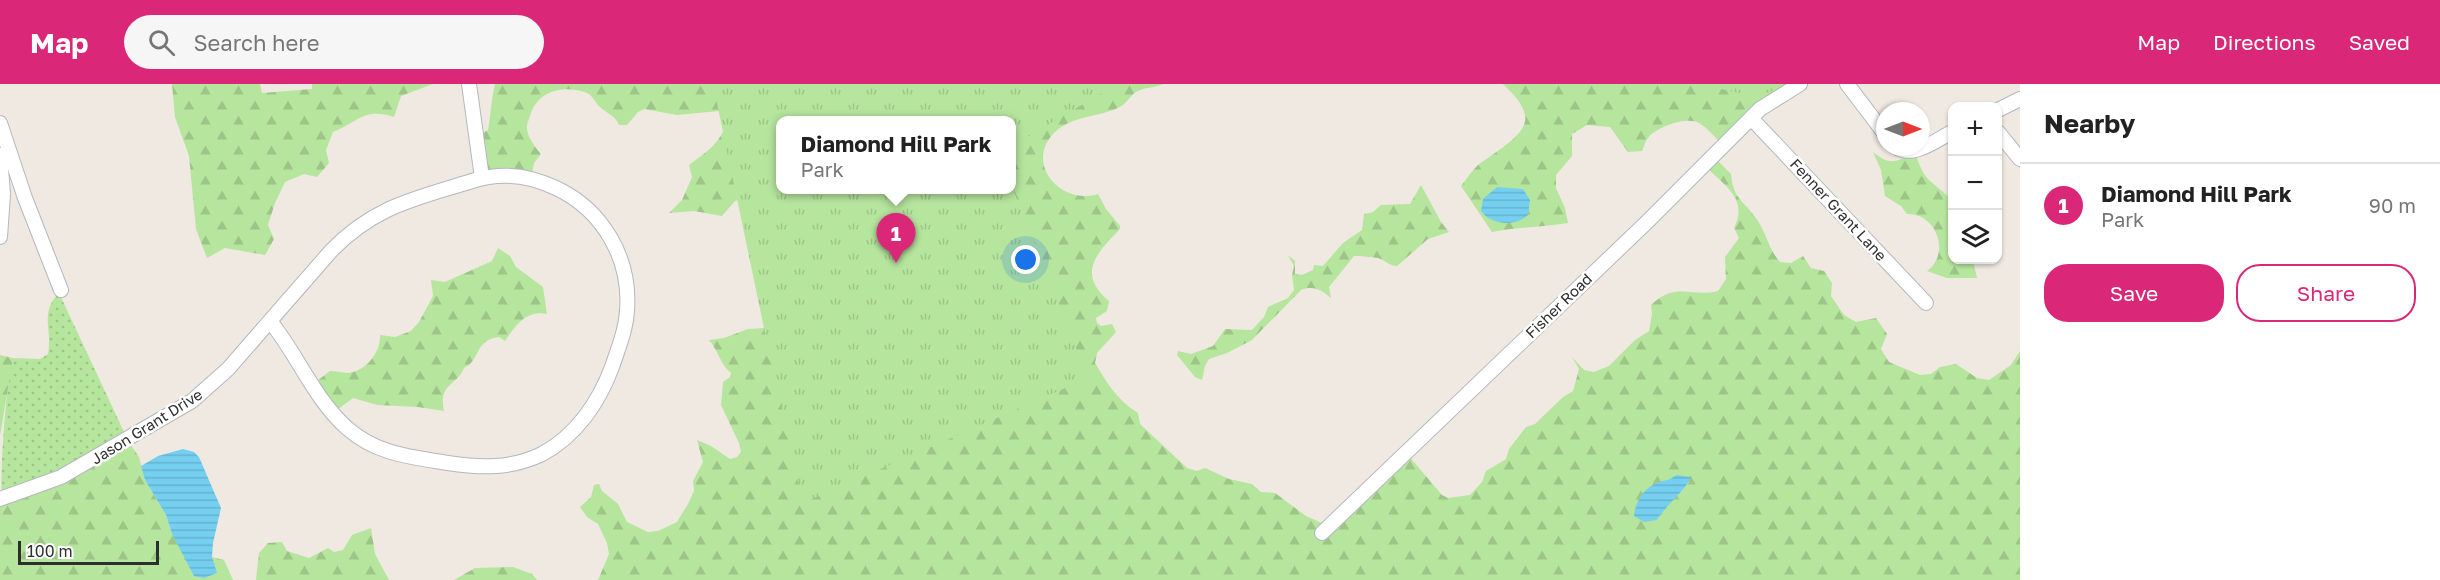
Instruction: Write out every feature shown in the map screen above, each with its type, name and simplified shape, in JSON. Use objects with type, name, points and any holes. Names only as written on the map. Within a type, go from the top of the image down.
[{"type":"street","points":[[469,84],[482,178]]},
{"type":"street","name":"Fisher Road","points":[[1322,533],[1598,269],[1751,118],[1770,102],[1800,84]]},
{"type":"street","points":[[1847,84],[1876,122]]},
{"type":"street","points":[[2002,108],[2020,99]]},
{"type":"street","name":"Fenner Grant Lane","points":[[1751,118],[1926,303]]},
{"type":"street","points":[[0,123],[25,198],[61,290]]},
{"type":"street","points":[[1930,143],[1948,134]]},
{"type":"street","points":[[2002,137],[2020,159]]},
{"type":"street","points":[[0,155],[3,194],[0,237]]},
{"type":"street","name":"Jason Grant Drive","points":[[0,499],[61,477],[179,410],[216,381],[337,245],[364,221],[388,208],[482,178],[523,177],[548,184],[579,202],[604,227],[621,259],[627,287],[627,311],[619,346],[608,378],[597,400],[583,420],[558,444],[527,460],[493,467],[476,467],[400,456],[377,448],[351,432],[329,409],[295,353],[270,321]]},
{"type":"green space","points":[[172,84],[260,84],[262,93],[312,89],[312,84],[433,84],[401,96],[394,117],[384,114],[368,115],[333,132],[326,150],[329,163],[317,177],[304,174],[285,182],[268,225],[274,239],[265,255],[225,248],[207,258],[196,229],[189,156],[175,117]]},
{"type":"green space","points":[[495,84],[1163,84],[1136,92],[1123,105],[1115,109],[1063,126],[1046,144],[1043,156],[1045,168],[1060,188],[1071,194],[1084,196],[1098,194],[1106,209],[1120,226],[1093,264],[1094,281],[1099,291],[1109,301],[1107,311],[1096,318],[1097,323],[1101,326],[1112,324],[1116,332],[1097,353],[1095,363],[1118,397],[1138,413],[1140,424],[1187,468],[1197,471],[1205,468],[1229,479],[1252,484],[1261,492],[1275,493],[1306,516],[1331,527],[1408,455],[1442,495],[1448,498],[1470,495],[1482,482],[1486,471],[1506,459],[1509,449],[1526,427],[1535,424],[1563,397],[1573,391],[1579,369],[1572,357],[1584,370],[1594,372],[1609,366],[1635,340],[1649,331],[1651,305],[1660,298],[1676,292],[1718,291],[1726,279],[1725,257],[1739,238],[1734,228],[1738,218],[1736,201],[1726,186],[1705,166],[1714,157],[1731,174],[1734,190],[1758,221],[1780,262],[1791,263],[1803,256],[1811,268],[1824,271],[1832,283],[1831,296],[1844,315],[1856,322],[1876,318],[1887,334],[1881,349],[1889,362],[1920,375],[1931,374],[1940,367],[1956,364],[1977,378],[1989,380],[2011,365],[2020,351],[2020,580],[598,580],[609,554],[607,543],[598,524],[587,517],[580,507],[591,497],[594,485],[599,484],[602,491],[618,504],[627,522],[648,532],[658,531],[677,522],[694,491],[693,481],[703,462],[697,440],[730,459],[737,457],[741,452],[721,405],[723,382],[730,377],[731,373],[709,340],[724,338],[748,329],[779,327],[741,199],[735,201],[722,216],[694,211],[669,213],[682,200],[692,177],[689,165],[710,149],[721,135],[724,127],[719,111],[677,115],[644,109],[638,112],[627,125],[619,125],[587,93],[569,89],[552,92],[545,95],[533,107],[527,124],[530,139],[541,154],[534,163],[531,179],[480,177],[474,136],[488,130]],"holes":[[[1689,482],[1666,506],[1657,520],[1658,483]]]},
{"type":"green space","points":[[713,84],[1117,84],[1016,144],[1016,116],[776,116],[776,194],[1015,194],[1088,378],[803,503]]},
{"type":"green space","points":[[1503,84],[1803,84],[1724,146],[1702,125],[1694,121],[1687,121],[1672,124],[1652,134],[1642,151],[1628,152],[1610,127],[1587,125],[1572,134],[1572,156],[1556,175],[1556,188],[1565,208],[1568,223],[1492,232],[1461,186],[1476,167],[1515,137],[1525,123],[1522,106]]},
{"type":"green space","points":[[1700,84],[1790,84],[1756,97]]},
{"type":"green space","points":[[1873,152],[1876,156],[1889,161],[1916,156],[1926,176],[1948,197],[1948,264],[1974,264],[1977,278],[1947,278],[1927,271],[1934,264],[1938,255],[1939,245],[1933,227],[1917,215],[1907,214],[1901,206],[1885,196],[1881,170]]},
{"type":"green space","points":[[1421,185],[1449,232],[1428,239],[1397,266],[1378,258],[1354,256],[1329,287],[1331,298],[1317,289],[1301,290],[1252,340],[1209,359],[1202,380],[1195,377],[1177,355],[1178,351],[1191,354],[1213,346],[1225,329],[1252,330],[1264,317],[1268,307],[1288,298],[1294,290],[1292,275],[1294,266],[1288,255],[1295,261],[1295,274],[1302,275],[1313,270],[1314,265],[1323,266],[1343,243],[1362,230],[1364,214],[1373,212],[1381,205],[1410,204]]},
{"type":"green space","points":[[498,248],[510,256],[516,267],[543,287],[547,314],[533,314],[522,320],[505,341],[499,337],[485,342],[443,395],[444,411],[377,405],[353,398],[333,413],[313,384],[330,371],[349,373],[367,365],[378,348],[380,335],[395,337],[411,331],[419,322],[433,296],[431,280],[445,282],[492,261]]},
{"type":"green space","points":[[59,293],[125,434],[80,467],[2,494],[4,427],[13,358],[40,359],[48,354],[48,314],[53,300]]},
{"type":"green space","points":[[0,355],[13,358],[0,436]]},
{"type":"green space","points":[[126,438],[139,457],[145,480],[166,515],[172,534],[212,557],[224,560],[233,580],[0,580],[0,490],[2,493],[61,477]]},
{"type":"green space","points":[[371,528],[375,554],[389,580],[256,580],[259,553],[268,543],[282,542],[287,551],[309,558],[328,548],[334,552],[343,550],[352,535]]},
{"type":"green space","points":[[513,567],[532,574],[537,580],[454,580],[475,568]]},
{"type":"water","points":[[1497,187],[1523,189],[1530,200],[1528,215],[1510,223],[1497,222],[1485,216],[1481,211],[1483,199]]},
{"type":"water","points":[[183,449],[194,452],[199,457],[221,508],[212,557],[217,573],[204,578],[194,576],[172,534],[166,515],[145,480],[141,466],[158,456]]},
{"type":"water","points":[[1676,475],[1691,477],[1657,520],[1644,522],[1634,516],[1638,500],[1649,487]]},
{"type":"place","name":"Diamond Hill Park","points":[[896,263]]}]
